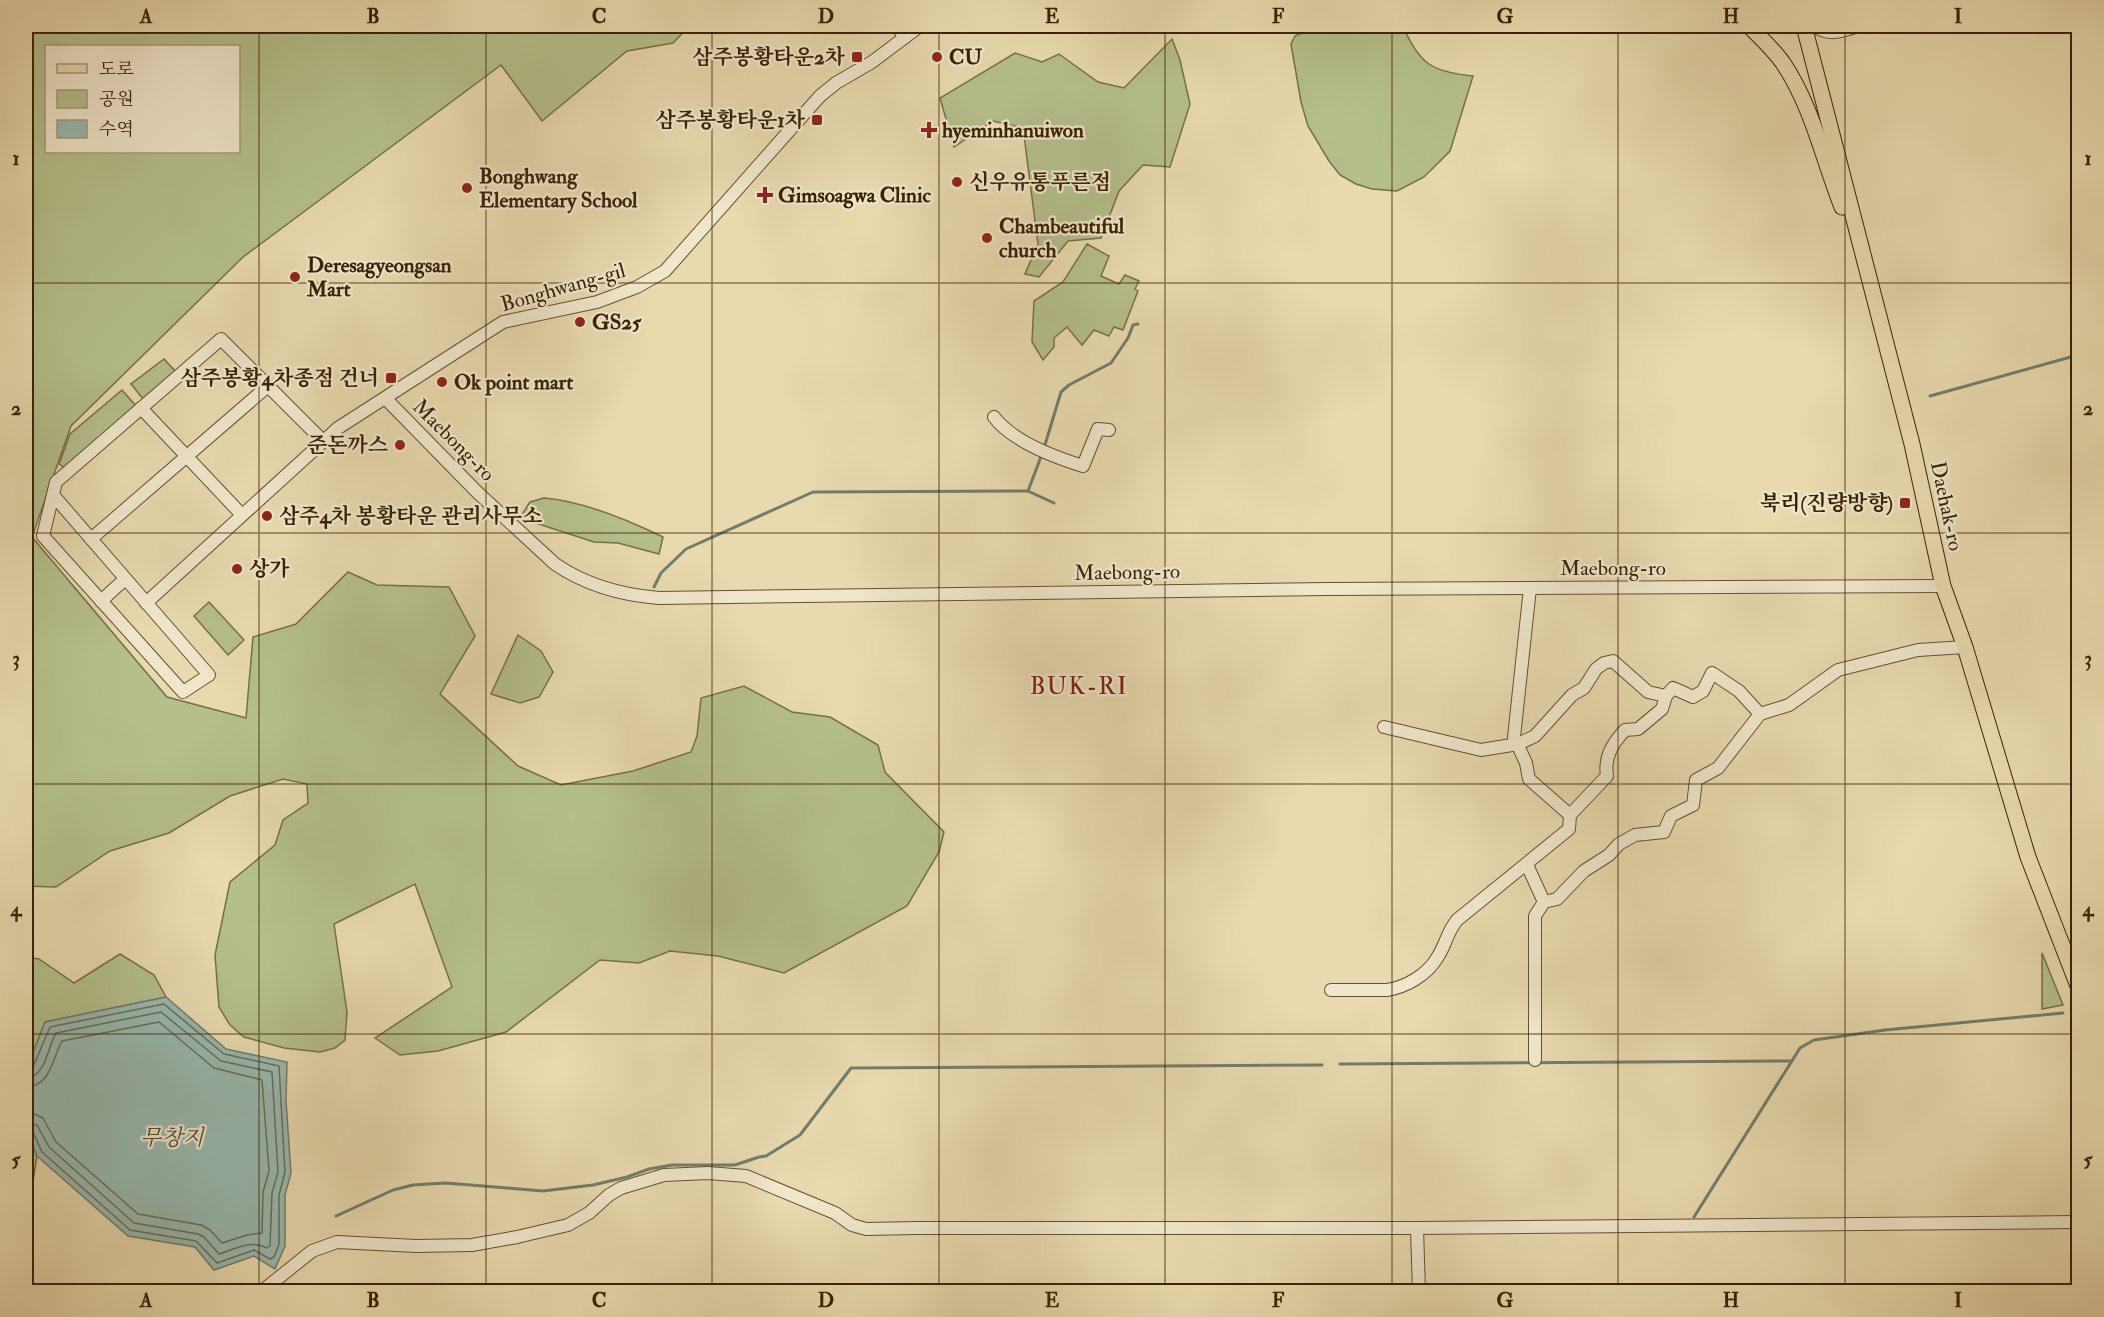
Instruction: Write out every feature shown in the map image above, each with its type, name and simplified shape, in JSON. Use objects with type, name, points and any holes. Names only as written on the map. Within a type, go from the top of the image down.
[{"type":"main road","points":[[1749,26],[1782,62],[1809,113],[1868,274]]},
{"type":"main road","name":"Daehak-ro","points":[[1804,26],[1912,444],[1943,586],[1965,647],[2028,857],[2079,986]]},
{"type":"street","points":[[898,26],[904,38]]},
{"type":"street","name":"Bonghwang-gil","points":[[146,603],[338,428],[503,322],[597,302],[655,279],[665,271],[820,96],[836,82],[872,62],[920,26]]},
{"type":"street","points":[[1815,26],[1821,31],[1832,33],[1858,26]]},
{"type":"street","points":[[53,495],[209,675],[183,692],[43,536],[56,482],[221,339],[323,441]]},
{"type":"street","points":[[91,539],[268,386]]},
{"type":"street","name":"Maebong-ro","points":[[386,399],[477,492],[555,564],[597,587],[645,597],[1943,586]]},
{"type":"street","points":[[141,408],[242,515]]},
{"type":"street","points":[[994,417],[1002,428],[1045,453],[1083,466],[1103,429]]},
{"type":"street","points":[[101,601],[125,579]]},
{"type":"street","points":[[1530,588],[1514,737],[1526,763],[1529,779],[1570,815]]},
{"type":"street","points":[[1535,1060],[1535,916],[1544,902],[1557,899],[1584,871],[1609,855],[1619,844],[1635,836],[1664,832],[1671,816],[1693,805],[1696,780],[1718,768],[1760,714],[1789,705],[1838,670],[1918,650],[1965,647]]},
{"type":"street","points":[[1384,728],[1481,750],[1518,744],[1535,736],[1572,695],[1584,688],[1596,669],[1604,663],[1613,661],[1648,692],[1666,696]]},
{"type":"street","points":[[1330,990],[1387,990],[1413,982],[1437,959],[1448,931],[1457,920],[1569,829],[1570,815],[1607,776],[1605,762],[1617,738],[1625,730],[1638,729],[1662,710],[1666,696],[1673,687],[1693,697],[1703,691],[1712,673],[1739,691],[1760,714]]},
{"type":"street","points":[[1527,865],[1544,902]]},
{"type":"street","points":[[261,1292],[312,1251],[338,1242],[416,1246],[472,1245],[517,1237],[568,1225],[589,1213],[609,1195],[621,1188],[664,1175],[708,1173],[746,1176],[834,1213],[852,1225],[875,1230],[916,1227],[1417,1228],[2079,1222]]},
{"type":"street","points":[[1417,1228],[1419,1292]]},
{"type":"green space","points":[[26,26],[689,26],[673,43],[627,51],[542,121],[501,65],[243,257],[71,426],[32,537],[167,697],[246,718],[253,637],[296,624],[348,572],[377,585],[449,587],[475,636],[440,694],[518,766],[561,785],[633,771],[691,752],[697,736],[701,698],[744,686],[792,712],[830,717],[878,745],[885,772],[944,832],[939,852],[907,906],[784,973],[718,956],[670,951],[639,963],[600,960],[506,1032],[438,1051],[400,1055],[375,1038],[452,987],[415,884],[334,924],[347,1012],[345,1040],[335,1048],[320,1052],[284,1048],[244,1037],[230,1025],[219,1007],[215,955],[230,882],[275,845],[283,820],[308,803],[307,784],[283,779],[230,796],[169,833],[110,851],[56,887],[26,886]]},
{"type":"green space","points":[[1318,26],[1403,26],[1415,49],[1429,64],[1447,72],[1473,76],[1450,151],[1424,177],[1397,191],[1372,189],[1356,184],[1340,175],[1329,161],[1308,126],[1301,102],[1291,44],[1295,36]]},
{"type":"green space","points":[[1172,39],[1180,60],[1190,104],[1170,167],[1143,165],[1119,191],[1101,238],[1068,241],[1039,277],[1025,274],[1038,244],[1023,128],[993,121],[954,147],[940,98],[1015,53],[1042,62],[1059,54],[1098,82],[1124,88]]},
{"type":"green space","points":[[1087,244],[1109,256],[1101,276],[1119,284],[1125,275],[1139,281],[1135,289],[1138,291],[1123,330],[1114,327],[1109,336],[1094,330],[1082,345],[1067,327],[1054,338],[1054,347],[1043,360],[1032,342],[1034,301],[1063,282]]},
{"type":"green space","points":[[164,359],[176,372],[143,399],[131,384]]},
{"type":"green space","points":[[122,390],[136,406],[65,468],[59,464],[70,434]]},
{"type":"green space","points":[[544,498],[590,507],[663,537],[659,554],[618,543],[594,542],[523,519],[523,513],[530,502]]},
{"type":"green space","points":[[209,602],[244,640],[228,655],[194,616]]},
{"type":"green space","points":[[518,635],[541,651],[553,672],[539,697],[520,703],[491,694]]},
{"type":"green space","points":[[2042,953],[2063,1005],[2042,1009]]},
{"type":"green space","points":[[120,954],[154,975],[166,997],[45,1022],[26,1071],[26,957],[39,959],[74,983]]},
{"type":"green space","points":[[26,1130],[37,1156],[33,1181],[26,1176]]},
{"type":"water","name":"무창지","points":[[166,997],[226,1049],[287,1062],[286,1101],[291,1173],[285,1195],[285,1246],[275,1269],[254,1256],[214,1270],[195,1247],[128,1236],[37,1156],[26,1130],[26,1071],[45,1022]]},
{"type":"waterway","points":[[1044,448],[1061,392],[1069,385],[1111,363],[1128,338],[1133,325],[1138,324]]},
{"type":"waterway","points":[[1930,396],[2078,355]]},
{"type":"waterway","points":[[1028,491],[1042,454]]},
{"type":"waterway","points":[[654,587],[661,573],[686,549],[813,492],[1028,491],[1054,503]]},
{"type":"waterway","points":[[1694,1217],[1800,1048],[1814,1040],[1885,1030],[2063,1013]]},
{"type":"waterway","points":[[1340,1064],[1792,1061]]},
{"type":"waterway","points":[[336,1216],[393,1190],[413,1185],[446,1183],[543,1191],[593,1185],[672,1165],[735,1165],[766,1156],[800,1135],[851,1068],[1322,1065]]},
{"type":"place","name":"삼주봉황타운2차","points":[[857,57]]},
{"type":"place","name":"CU","points":[[937,57]]},
{"type":"place","name":"삼주봉황타운1차","points":[[817,120]]},
{"type":"place","name":"hyeminhanuiwon","points":[[929,130]]},
{"type":"place","name":"신우유통푸른점","points":[[957,182]]},
{"type":"place","name":"Bonghwang Elementary School","points":[[467,188]]},
{"type":"place","name":"Gimsoagwa Clinic","points":[[765,195]]},
{"type":"place","name":"Chambeautiful church","points":[[987,238]]},
{"type":"place","name":"Deresagyeongsan Mart","points":[[295,277]]},
{"type":"place","name":"GS25","points":[[580,322]]},
{"type":"place","name":"삼주봉황4차종점 건너","points":[[391,378]]},
{"type":"place","name":"Ok point mart","points":[[442,382]]},
{"type":"place","name":"준돈까스","points":[[400,445]]},
{"type":"place","name":"북리(진량방향)","points":[[1905,503]]},
{"type":"place","name":"삼주4차 봉황타운 관리사무소","points":[[267,516]]},
{"type":"place","name":"상가","points":[[237,569]]},
{"type":"district","name":"BUK-RI","points":[[1079,686]]}]
